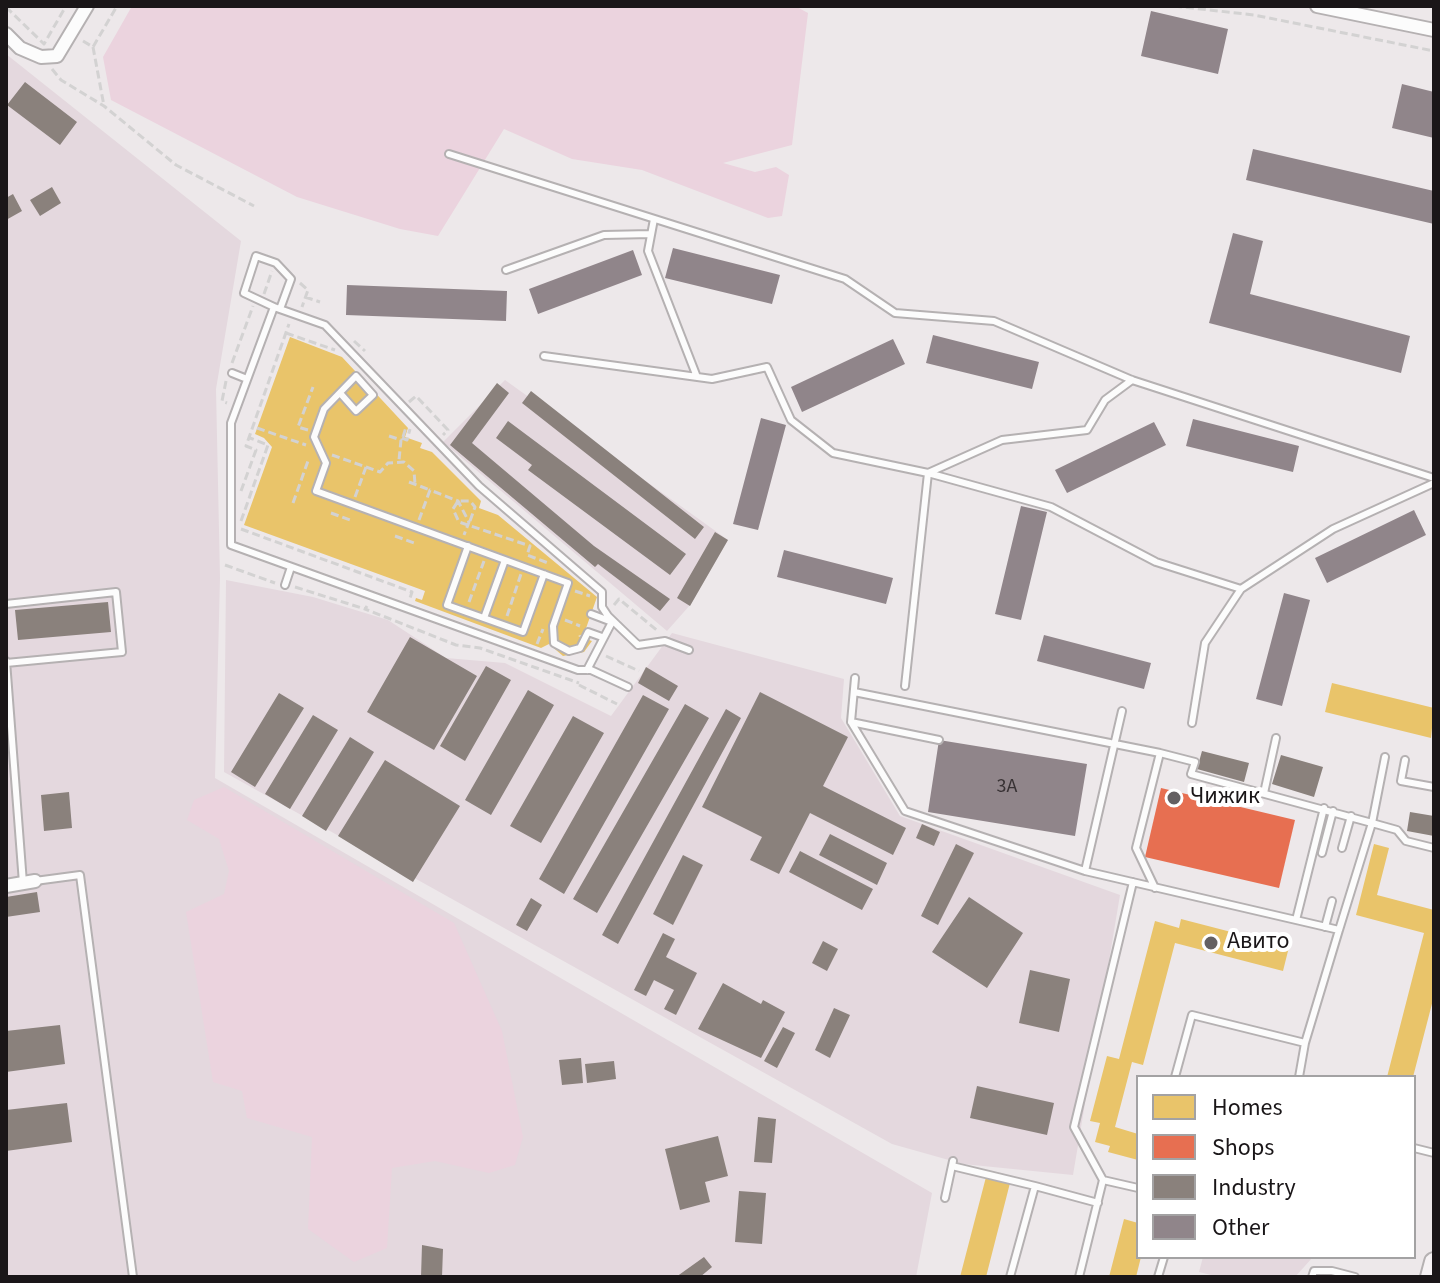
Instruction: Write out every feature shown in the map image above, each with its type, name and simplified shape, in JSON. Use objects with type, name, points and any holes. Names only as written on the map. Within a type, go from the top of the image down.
[{"type":"main road","points":[[1430,1277],[1434,1262]]},
{"type":"street","points":[[6,34],[20,48],[41,57],[57,56],[87,6]]},
{"type":"street","points":[[1317,6],[1434,30]]},
{"type":"street","points":[[6,886],[29,882]]},
{"type":"lane","points":[[449,154],[845,279],[895,313],[994,321],[1132,380],[1434,481]]},
{"type":"lane","points":[[654,219],[648,251],[697,377]]},
{"type":"lane","points":[[506,270],[604,235],[651,234]]},
{"type":"lane","points":[[628,687],[231,545],[231,423],[275,309],[291,279],[275,263],[256,256],[244,293],[275,309],[325,325],[479,486],[602,592],[602,607],[612,622],[638,645],[665,641],[689,650]]},
{"type":"lane","points":[[544,356],[712,379],[767,367],[791,420],[833,453],[928,473],[1051,507],[1156,562],[1241,589]]},
{"type":"lane","points":[[232,370],[247,379]]},
{"type":"lane","points":[[340,393],[356,411],[373,395],[356,376],[324,409],[315,433],[326,463],[316,491],[568,583],[553,626],[554,643],[569,651],[580,648],[588,632],[602,637]]},
{"type":"lane","points":[[928,473],[1002,440],[1087,430],[1105,400],[1132,380]]},
{"type":"lane","points":[[905,686],[928,473]]},
{"type":"lane","points":[[1192,723],[1205,643],[1241,589],[1333,529],[1434,481]]},
{"type":"lane","points":[[464,545],[447,605],[523,632],[544,574]]},
{"type":"lane","points":[[484,618],[505,560]]},
{"type":"lane","points":[[285,585],[291,567]]},
{"type":"lane","points":[[6,604],[116,592],[122,652],[6,662],[29,882],[80,875],[133,1277]]},
{"type":"lane","points":[[591,614],[612,622]]},
{"type":"lane","points":[[585,674],[612,622]]},
{"type":"lane","points":[[855,678],[851,722],[905,811],[1085,871],[1339,930]]},
{"type":"lane","points":[[854,692],[1115,743],[1195,762],[1191,774],[1397,830],[1406,841],[1434,848]]},
{"type":"lane","points":[[1085,871],[1122,711]]},
{"type":"lane","points":[[851,722],[939,740]]},
{"type":"lane","points":[[1264,793],[1276,738]]},
{"type":"lane","points":[[1155,888],[1136,848],[1160,753]]},
{"type":"lane","points":[[1299,1075],[1305,1043],[1372,823],[1385,757]]},
{"type":"lane","points":[[1405,760],[1401,781],[1434,787]]},
{"type":"lane","points":[[1296,920],[1324,808]]},
{"type":"lane","points":[[1322,853],[1333,811]]},
{"type":"lane","points":[[1342,848],[1351,816]]},
{"type":"lane","points":[[1079,1277],[1103,1180],[1074,1127],[1133,882]]},
{"type":"lane","points":[[1325,927],[1332,901]]},
{"type":"lane","points":[[1176,1075],[1192,1015],[1305,1043]]},
{"type":"lane","points":[[945,1198],[952,1163],[1098,1203]]},
{"type":"lane","points":[[1103,1180],[1136,1188]]},
{"type":"lane","points":[[1010,1277],[1035,1186]]},
{"type":"lane","points":[[1312,1277],[1314,1271],[1332,1271],[1355,1277]]},
{"type":"path","points":[[6,7],[44,44],[66,6]]},
{"type":"path","points":[[104,106],[93,47],[117,6]]},
{"type":"path","points":[[1174,6],[1203,7],[1434,51]]},
{"type":"path","points":[[83,41],[93,47]]},
{"type":"path","points":[[41,57],[61,80],[104,106],[176,165],[254,206]]},
{"type":"path","points":[[232,370],[254,303],[260,305],[275,263]]},
{"type":"path","points":[[241,493],[256,450],[246,446],[289,324],[295,326],[308,290],[291,279]]},
{"type":"path","points":[[305,297],[320,302]]},
{"type":"path","points":[[275,309],[287,330],[341,352],[333,344]]},
{"type":"path","points":[[267,351],[278,355]]},
{"type":"path","points":[[261,368],[272,372]]},
{"type":"path","points":[[313,387],[298,427],[315,433]]},
{"type":"path","points":[[405,419],[421,436]]},
{"type":"path","points":[[399,460],[406,427]]},
{"type":"path","points":[[257,428],[380,472],[388,463],[399,460]]},
{"type":"path","points":[[389,436],[407,440],[409,434]]},
{"type":"path","points":[[239,528],[268,445],[249,438]]},
{"type":"path","points":[[399,460],[414,471],[415,484]]},
{"type":"path","points":[[293,503],[308,461]]},
{"type":"path","points":[[353,504],[366,467]]},
{"type":"path","points":[[409,482],[458,501],[466,500],[475,507],[475,516],[468,523],[464,545]]},
{"type":"path","points":[[417,528],[430,490]]},
{"type":"path","points":[[458,501],[453,514],[459,522],[530,546],[503,625]]},
{"type":"path","points":[[458,501],[468,523]]},
{"type":"path","points":[[239,528],[240,505]]},
{"type":"path","points":[[331,513],[353,521]]},
{"type":"path","points":[[239,528],[412,592],[409,602]]},
{"type":"path","points":[[523,533],[535,543]]},
{"type":"path","points":[[395,536],[417,544]]},
{"type":"path","points":[[465,611],[487,553]]},
{"type":"path","points":[[546,553],[556,561]]},
{"type":"path","points":[[527,555],[548,563]]},
{"type":"path","points":[[343,577],[346,568]]},
{"type":"path","points":[[376,580],[365,609],[456,645],[480,648],[579,683],[578,686],[617,704]]},
{"type":"path","points":[[566,589],[594,596],[586,586]]},
{"type":"path","points":[[611,609],[619,599],[665,637]]},
{"type":"path","points":[[526,640],[538,644],[548,615]]},
{"type":"path","points":[[562,620],[582,627]]},
{"type":"path","points":[[600,654],[639,671]]},
{"type":"path","points":[[579,683],[585,674]]},
{"type":"shaded area","points":[[132,6],[795,6],[808,13],[792,145],[723,163],[755,172],[776,167],[789,175],[782,216],[768,218],[642,170],[572,159],[504,129],[438,236],[400,229],[297,197],[111,100],[103,57]]},
{"type":"shaded area","points":[[6,54],[241,241],[216,389],[220,578],[215,778],[932,1193],[916,1277],[6,1277]]},
{"type":"shaded area","points":[[505,380],[728,540],[691,604],[667,631],[443,442]]},
{"type":"shaded area","points":[[226,580],[313,597],[388,620],[446,658],[505,663],[611,716],[672,633],[844,679],[841,718],[900,816],[1120,895],[1073,1175],[963,1164],[892,1144],[224,772]]},
{"type":"shaded area","points":[[224,787],[454,923],[502,1031],[523,1137],[515,1165],[489,1173],[435,1161],[392,1168],[387,1248],[354,1262],[308,1229],[312,1137],[247,1118],[242,1091],[213,1082],[186,912],[224,894],[229,871],[219,839],[187,820],[194,800]]},
{"type":"shaded area","points":[[1202,1259],[1311,1259],[1295,1277],[1219,1277],[1199,1272]]},
{"type":"building: Homes","points":[[290,337],[342,357],[408,428],[405,437],[422,443],[420,448],[432,452],[481,501],[479,508],[498,515],[597,597],[584,634],[578,636],[592,641],[584,652],[563,656],[549,644],[541,648],[415,601],[416,598],[422,600],[425,591],[244,525],[272,447],[255,434]]},
{"type":"building: Homes","points":[[1332,683],[1434,708],[1431,738],[1325,712]]},
{"type":"building: Homes","points":[[1374,844],[1389,848],[1377,895],[1434,910],[1434,996],[1414,1075],[1388,1075],[1424,933],[1356,915]]},
{"type":"building: Homes","points":[[1181,919],[1289,947],[1283,971],[1175,943],[1143,1065],[1132,1062],[1115,1127],[1136,1133],[1136,1159],[1108,1152],[1110,1146],[1095,1142],[1100,1123],[1090,1121],[1107,1056],[1119,1059],[1155,921],[1179,928]]},
{"type":"building: Homes","points":[[986,1177],[1010,1183],[986,1277],[960,1277]]},
{"type":"building: Homes","points":[[1124,1219],[1136,1222],[1136,1259],[1140,1259],[1136,1277],[1109,1277]]},
{"type":"building: Shops","points":[[1161,788],[1295,820],[1279,888],[1145,857]]},
{"type":"building: Industry","points":[[25,82],[77,122],[60,145],[7,105]]},
{"type":"building: Industry","points":[[52,187],[61,203],[40,216],[30,200]]},
{"type":"building: Industry","points":[[13,194],[22,211],[6,220],[6,198]]},
{"type":"building: Industry","points":[[497,383],[509,393],[472,443],[594,546],[670,599],[660,611],[598,564],[595,567],[450,445]]},
{"type":"building: Industry","points":[[531,391],[704,527],[695,539],[522,403]]},
{"type":"building: Industry","points":[[508,421],[686,554],[670,575],[528,470],[532,465],[496,438]]},
{"type":"building: Industry","points":[[715,532],[728,540],[690,606],[677,598]]},
{"type":"building: Industry","points":[[108,602],[111,632],[18,640],[15,610]]},
{"type":"building: Industry","points":[[410,637],[477,676],[434,750],[367,712]]},
{"type":"building: Industry","points":[[486,666],[511,680],[465,761],[440,746]]},
{"type":"building: Industry","points":[[646,667],[678,686],[669,701],[638,683]]},
{"type":"building: Industry","points":[[528,690],[554,705],[491,815],[465,800]]},
{"type":"building: Industry","points":[[760,692],[848,737],[823,786],[906,828],[893,855],[810,813],[779,874],[750,860],[762,837],[702,807]]},
{"type":"building: Industry","points":[[279,693],[304,708],[255,787],[231,772]]},
{"type":"building: Industry","points":[[643,695],[669,709],[564,894],[539,879]]},
{"type":"building: Industry","points":[[685,704],[709,718],[597,913],[573,899]]},
{"type":"building: Industry","points":[[726,709],[741,718],[618,944],[602,935]]},
{"type":"building: Industry","points":[[313,715],[338,730],[290,809],[265,794]]},
{"type":"building: Industry","points":[[573,716],[604,733],[541,843],[510,826]]},
{"type":"building: Industry","points":[[350,737],[374,752],[326,831],[302,816]]},
{"type":"building: Industry","points":[[1202,751],[1249,763],[1244,782],[1197,769]]},
{"type":"building: Industry","points":[[1281,755],[1323,767],[1314,797],[1272,784]]},
{"type":"building: Industry","points":[[385,760],[460,806],[413,882],[338,836]]},
{"type":"building: Industry","points":[[69,792],[72,828],[44,831],[41,795]]},
{"type":"building: Industry","points":[[1410,812],[1434,816],[1434,836],[1407,831]]},
{"type":"building: Industry","points":[[922,824],[940,832],[934,846],[916,838]]},
{"type":"building: Industry","points":[[830,834],[887,863],[877,885],[819,855]]},
{"type":"building: Industry","points":[[956,844],[974,853],[938,925],[921,916]]},
{"type":"building: Industry","points":[[800,851],[873,889],[862,910],[789,872]]},
{"type":"building: Industry","points":[[683,855],[703,865],[673,925],[653,914]]},
{"type":"building: Industry","points":[[37,892],[40,912],[6,917],[6,897]]},
{"type":"building: Industry","points":[[969,897],[1023,933],[987,988],[932,952]]},
{"type":"building: Industry","points":[[531,898],[542,905],[527,931],[516,925]]},
{"type":"building: Industry","points":[[663,933],[675,939],[666,957],[697,973],[676,1015],[664,1009],[674,990],[654,980],[646,996],[634,990]]},
{"type":"building: Industry","points":[[823,941],[838,949],[827,971],[812,963]]},
{"type":"building: Industry","points":[[1030,970],[1070,979],[1059,1032],[1019,1023]]},
{"type":"building: Industry","points":[[723,983],[761,1004],[763,1000],[785,1012],[761,1058],[698,1029]]},
{"type":"building: Industry","points":[[834,1008],[850,1015],[830,1058],[815,1050]]},
{"type":"building: Industry","points":[[60,1025],[65,1064],[6,1072],[6,1031]]},
{"type":"building: Industry","points":[[783,1027],[795,1033],[777,1068],[764,1061]]},
{"type":"building: Industry","points":[[581,1058],[583,1083],[562,1085],[559,1060]]},
{"type":"building: Industry","points":[[614,1061],[616,1079],[587,1083],[585,1064]]},
{"type":"building: Industry","points":[[977,1086],[1054,1103],[1047,1135],[970,1118]]},
{"type":"building: Industry","points":[[67,1103],[72,1142],[6,1151],[6,1110]]},
{"type":"building: Industry","points":[[758,1117],[776,1119],[772,1163],[754,1162]]},
{"type":"building: Industry","points":[[718,1136],[728,1176],[705,1182],[710,1202],[680,1210],[665,1149]]},
{"type":"building: Industry","points":[[739,1191],[766,1193],[762,1244],[735,1242]]},
{"type":"building: Industry","points":[[422,1245],[443,1249],[442,1277],[421,1277]]},
{"type":"building: Industry","points":[[704,1257],[712,1267],[700,1277],[676,1277]]},
{"type":"building: Other","points":[[1151,11],[1228,29],[1218,74],[1141,56]]},
{"type":"building: Other","points":[[1402,84],[1434,92],[1434,138],[1392,128]]},
{"type":"building: Other","points":[[1253,149],[1434,191],[1434,224],[1246,180]]},
{"type":"building: Other","points":[[1233,233],[1263,241],[1250,294],[1410,336],[1401,373],[1209,323]]},
{"type":"building: Other","points":[[673,248],[780,275],[772,304],[665,278]]},
{"type":"building: Other","points":[[633,250],[642,275],[538,314],[529,289]]},
{"type":"building: Other","points":[[347,285],[507,291],[506,321],[346,315]]},
{"type":"building: Other","points":[[933,335],[1039,362],[1032,389],[926,363]]},
{"type":"building: Other","points":[[893,339],[905,364],[802,412],[791,387]]},
{"type":"building: Other","points":[[761,418],[786,425],[758,530],[733,524]]},
{"type":"building: Other","points":[[1193,419],[1299,446],[1293,472],[1186,446]]},
{"type":"building: Other","points":[[1154,422],[1166,445],[1067,493],[1055,470]]},
{"type":"building: Other","points":[[1021,506],[1047,512],[1021,620],[995,614]]},
{"type":"building: Other","points":[[1414,510],[1426,535],[1327,583],[1315,558]]},
{"type":"building: Other","points":[[784,550],[893,578],[886,604],[777,577]]},
{"type":"building: Other","points":[[1284,593],[1310,600],[1282,706],[1256,699]]},
{"type":"building: Other","points":[[1044,635],[1151,663],[1144,689],[1037,661]]},
{"type":"building: Other","points":[[939,740],[1087,764],[1075,836],[928,812]]},
{"type":"place","name":"Чижик","points":[[1174,798]]},
{"type":"place","name":"Авито","points":[[1211,943]]}]
